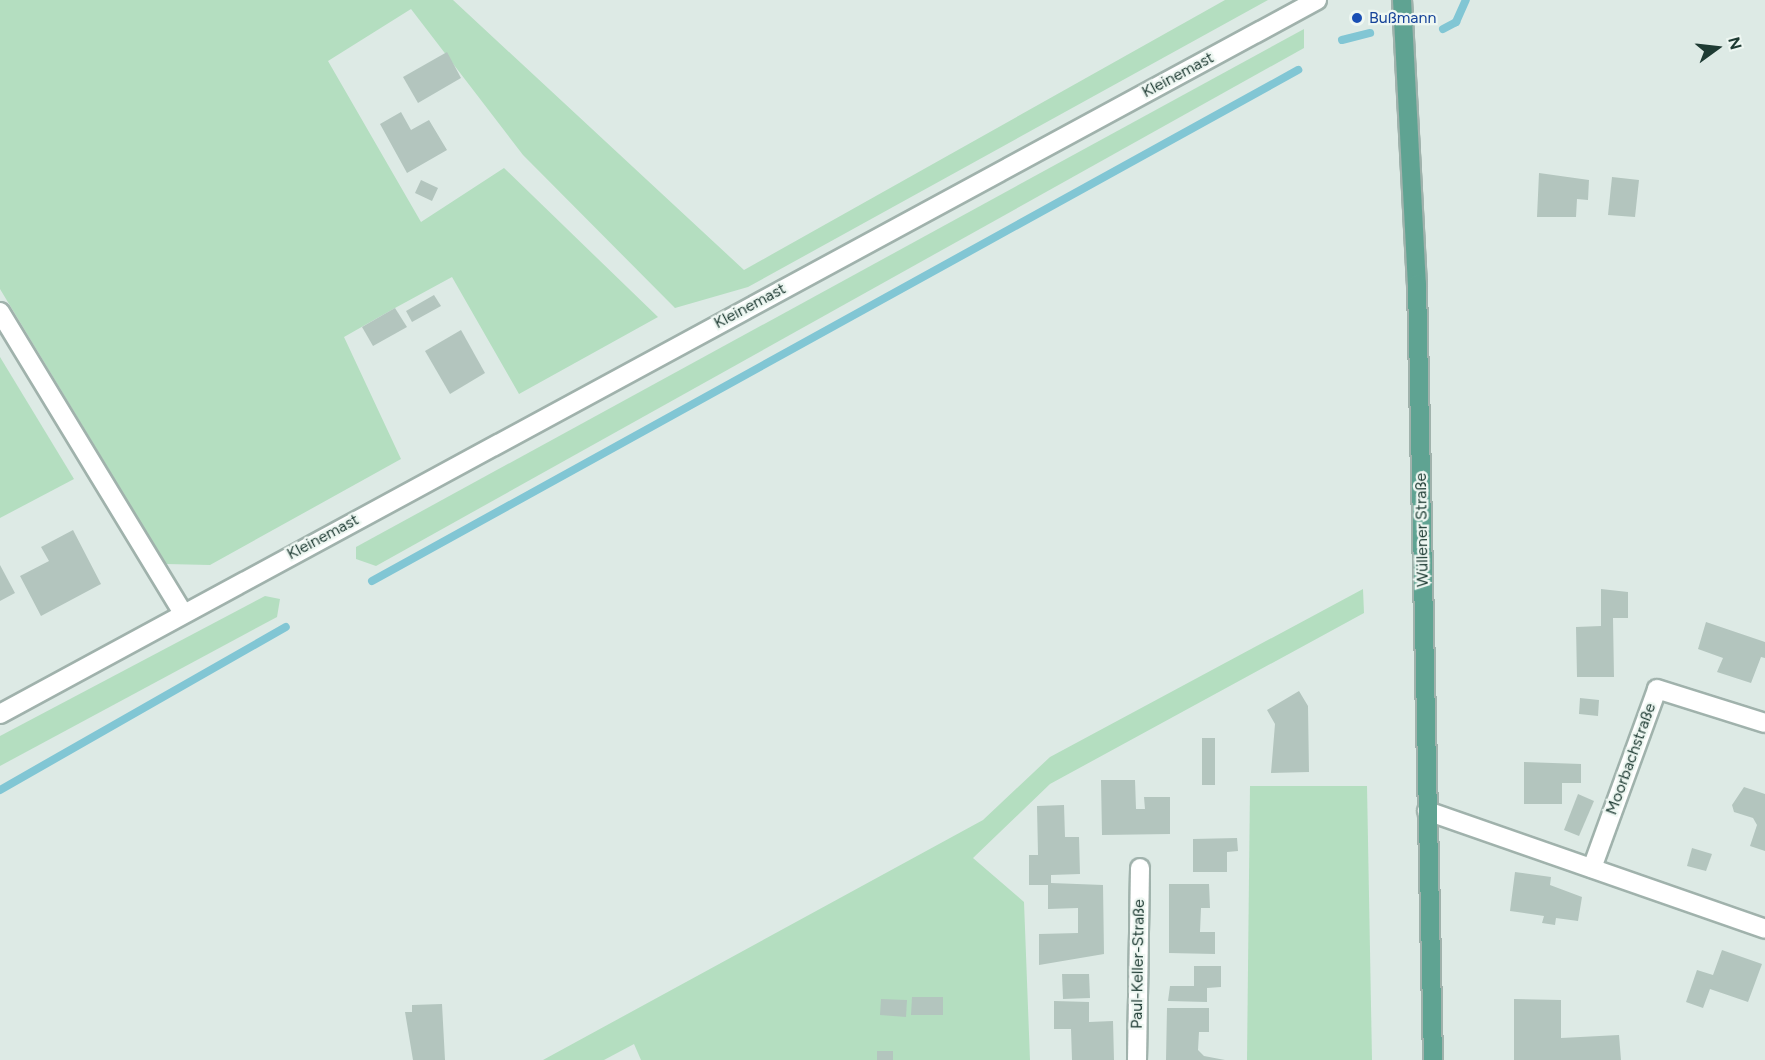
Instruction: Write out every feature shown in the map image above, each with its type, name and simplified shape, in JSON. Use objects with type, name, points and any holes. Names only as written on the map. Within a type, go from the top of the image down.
[{"type":"main road","name":"Wüllener Straße","points":[[1402,0],[1417,284],[1433,1060]]},
{"type":"street","name":"Kleinemast","points":[[0,714],[1317,0]]},
{"type":"street","points":[[0,312],[183,613]]},
{"type":"street","name":"Moorbachstraße","points":[[1592,868],[1657,689],[1765,723]]},
{"type":"street","points":[[1427,811],[1765,929]]},
{"type":"street","name":"Paul-Keller-Straße","points":[[1137,1060],[1140,868]]},
{"type":"green space","points":[[0,0],[453,0],[744,270],[1225,0],[1268,0],[748,287],[675,308],[523,155],[411,9],[328,61],[421,222],[504,168],[658,317],[519,394],[452,277],[395,308],[344,337],[401,459],[210,565],[166,564],[0,289]]},
{"type":"green space","points":[[1304,29],[1304,48],[376,566],[356,559],[356,547]]},
{"type":"green space","points":[[0,357],[74,479],[0,518]]},
{"type":"green space","points":[[1363,589],[1364,613],[1050,784],[973,858],[1024,902],[1030,1060],[641,1060],[634,1044],[604,1060],[543,1060],[983,820],[1050,757]]},
{"type":"green space","points":[[265,596],[280,599],[277,617],[0,766],[0,736]]},
{"type":"green space","points":[[1250,786],[1367,786],[1372,1060],[1247,1060]]},
{"type":"building","points":[[447,52],[461,78],[418,103],[403,77]]},
{"type":"building","points":[[401,112],[411,130],[429,120],[447,150],[407,173],[380,124]]},
{"type":"building","points":[[1539,173],[1589,180],[1588,200],[1577,199],[1576,217],[1537,217]]},
{"type":"building","points":[[1612,177],[1639,180],[1635,217],[1608,215]]},
{"type":"building","points":[[421,180],[438,188],[432,201],[415,193]]},
{"type":"building","points":[[434,295],[441,306],[412,322],[406,311]]},
{"type":"building","points":[[395,308],[407,327],[373,346],[362,327]]},
{"type":"building","points":[[461,330],[485,373],[450,394],[425,351]]},
{"type":"building","points":[[73,530],[101,584],[41,616],[20,576],[49,561],[41,547]]},
{"type":"building","points":[[0,565],[15,593],[0,601]]},
{"type":"building","points":[[1601,589],[1628,592],[1628,618],[1613,618],[1614,677],[1577,677],[1576,627],[1601,626]]},
{"type":"building","points":[[1706,622],[1765,642],[1765,658],[1761,657],[1751,683],[1717,672],[1723,658],[1698,649]]},
{"type":"building","points":[[1299,691],[1308,706],[1309,772],[1271,773],[1275,724],[1267,710]]},
{"type":"building","points":[[1580,698],[1599,700],[1598,716],[1579,714]]},
{"type":"building","points":[[1202,738],[1215,738],[1215,785],[1202,785]]},
{"type":"building","points":[[1524,762],[1581,764],[1581,783],[1562,783],[1562,804],[1524,804]]},
{"type":"building","points":[[1101,780],[1135,780],[1136,809],[1145,809],[1144,797],[1170,797],[1170,834],[1102,835]]},
{"type":"building","points":[[1744,787],[1765,794],[1765,851],[1750,846],[1757,825],[1753,818],[1734,812],[1732,805]]},
{"type":"building","points":[[1578,794],[1594,801],[1579,836],[1564,830]]},
{"type":"building","points":[[1064,805],[1065,837],[1079,837],[1080,874],[1051,875],[1051,883],[1103,885],[1104,954],[1039,965],[1039,934],[1078,933],[1078,908],[1048,909],[1048,885],[1029,885],[1029,855],[1038,855],[1037,806]]},
{"type":"building","points":[[1237,838],[1238,851],[1227,852],[1227,872],[1193,872],[1193,839]]},
{"type":"building","points":[[1692,848],[1712,854],[1706,871],[1687,866]]},
{"type":"building","points":[[1515,872],[1551,877],[1550,885],[1582,897],[1578,921],[1556,918],[1555,925],[1542,923],[1544,916],[1510,911]]},
{"type":"building","points":[[1169,884],[1209,884],[1210,908],[1201,908],[1200,932],[1215,932],[1215,954],[1169,953]]},
{"type":"building","points":[[1722,950],[1762,964],[1748,1002],[1710,989],[1703,1008],[1686,1002],[1697,970],[1713,975]]},
{"type":"building","points":[[1194,966],[1221,966],[1221,987],[1207,988],[1207,1002],[1168,1001],[1170,986],[1194,986]]},
{"type":"building","points":[[1062,974],[1089,974],[1090,998],[1063,999]]},
{"type":"building","points":[[912,997],[943,997],[943,1015],[911,1015]]},
{"type":"building","points":[[881,999],[907,1000],[906,1017],[880,1015]]},
{"type":"building","points":[[1514,999],[1561,1000],[1561,1038],[1619,1035],[1621,1060],[1514,1060]]},
{"type":"building","points":[[1054,1001],[1089,1002],[1089,1022],[1113,1021],[1114,1060],[1072,1060],[1071,1029],[1054,1029]]},
{"type":"building","points":[[442,1004],[445,1060],[413,1060],[405,1012],[412,1012],[412,1005]]},
{"type":"building","points":[[1167,1008],[1209,1008],[1209,1032],[1199,1032],[1198,1050],[1204,1056],[1225,1060],[1166,1060]]},
{"type":"building","points":[[877,1051],[893,1051],[893,1060],[877,1060]]},
{"type":"waterway","points":[[1443,29],[1456,22],[1466,0]]},
{"type":"waterway","points":[[1342,40],[1370,33]]},
{"type":"waterway","points":[[372,581],[1298,70]]},
{"type":"waterway","points":[[0,790],[286,627]]},
{"type":"place","name":"Bußmann","points":[[1357,18]]}]
